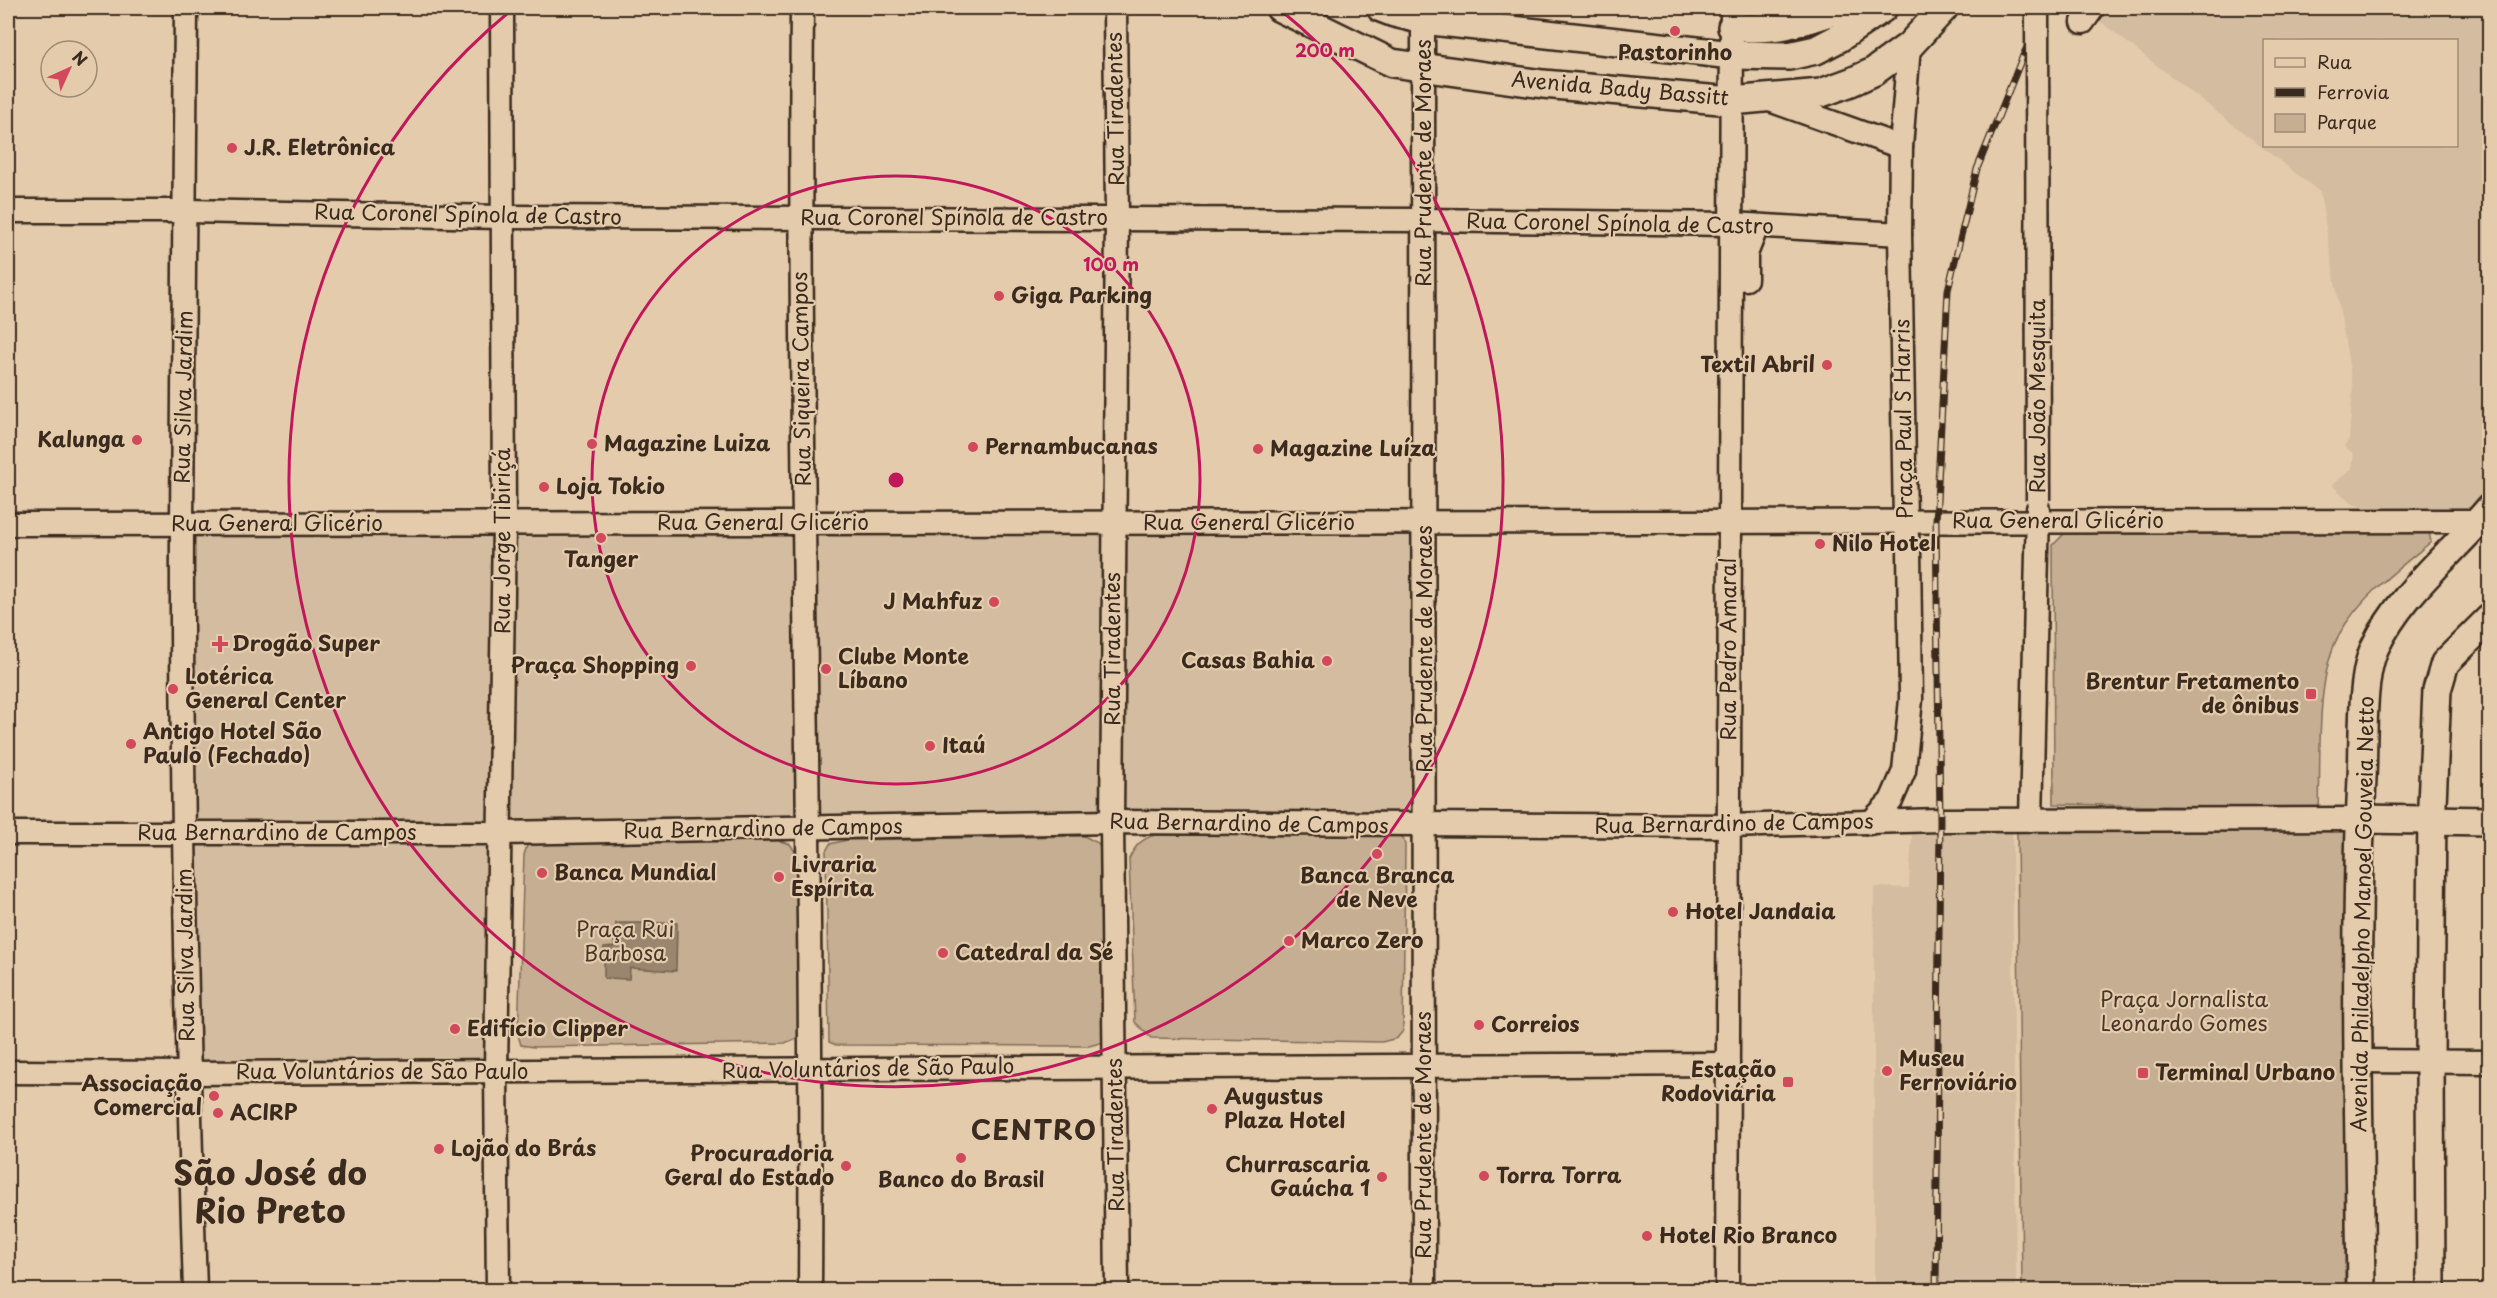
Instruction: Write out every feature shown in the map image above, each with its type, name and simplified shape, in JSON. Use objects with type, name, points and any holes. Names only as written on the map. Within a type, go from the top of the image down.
[{"type":"main road","name":"Avenida Bady Bassitt","points":[[1280,8],[1392,63],[1543,84],[1731,101],[1821,93],[1851,82],[1873,72],[1909,46],[1944,8]]},
{"type":"main road","name":"Avenida Bady Bassitt","points":[[1381,8],[1394,14],[1423,14],[1732,55],[1789,56],[1816,50],[1839,38],[1883,8]]},
{"type":"main road","points":[[1732,17],[1762,30],[1797,23],[1843,8]]},
{"type":"main road","name":"Avenida Philadelpho Manoel Gouveia Netto","points":[[2361,1290],[2368,819],[2366,680],[2374,648],[2402,603],[2486,517]]},
{"type":"main road","points":[[2431,1290],[2425,1060],[2426,821],[2437,690],[2445,663],[2490,618]]},
{"type":"main road","name":"Rua Bernardino de Campos","points":[[2368,819],[2490,821]]},
{"type":"street","name":"Rua Silva Jardim","points":[[186,8],[182,524],[183,833],[195,1290]]},
{"type":"street","name":"Rua Jorge Tibiriçá","points":[[498,1290],[496,1071],[504,524],[502,8]]},
{"type":"street","name":"Rua Siqueira Campos","points":[[802,8],[800,218],[812,1070],[810,1290]]},
{"type":"street","name":"Rua Tiradentes","points":[[1115,8],[1117,218],[1112,822],[1117,1290]]},
{"type":"street","name":"Rua João Mesquita","points":[[2031,820],[2038,511],[2037,8]]},
{"type":"street","name":"Rua Prudente de Moraes","points":[[1423,14],[1425,1290]]},
{"type":"street","name":"Rua Pedro Amaral","points":[[1727,1290],[1732,17]]},
{"type":"street","name":"Praça Paul S Harris","points":[[1870,823],[1891,801],[1904,771],[1911,699],[1909,550],[1905,522],[1900,234],[1901,147],[1909,46]]},
{"type":"street","points":[[1762,98],[1901,147]]},
{"type":"street","name":"Rua Coronel Spínola de Castro","points":[[8,211],[186,211],[502,217],[1425,220],[1732,224],[1900,234]]},
{"type":"street","points":[[1731,374],[1747,323],[1746,254],[1757,226]]},
{"type":"street","name":"Rua General Glicério","points":[[8,524],[1905,522],[2038,511],[2486,517]]},
{"type":"street","name":"Rua Bernardino de Campos","points":[[8,833],[500,833],[1112,822],[1424,826],[1729,826],[2031,820],[2368,819]]},
{"type":"street","points":[[2366,1061],[2490,1062]]},
{"type":"street","name":"Rua Voluntários de São Paulo","points":[[8,1072],[188,1073],[1728,1064]]},
{"type":"shaded area","points":[[2109,8],[2489,8],[2490,485],[2474,504],[2461,511],[2370,508],[2353,504],[2332,485],[2352,469],[2354,454],[2344,446],[2349,440],[2353,388],[2320,192],[2101,22]]},
{"type":"shaded area","points":[[1422,527],[1421,818],[489,824],[492,1070],[190,1072],[189,530]]},
{"type":"shaded area","points":[[2012,830],[2016,1290],[1874,1290],[1874,887],[1909,888],[1912,835]]},
{"type":"shaded area","points":[[616,923],[677,923],[676,971],[630,968],[629,979],[604,978],[604,948],[614,947]]},
{"type":"green space","points":[[2070,532],[2429,532],[2431,542],[2381,583],[2359,607],[2340,633],[2332,651],[2326,671],[2321,718],[2319,809],[2054,804],[2053,545],[2064,534]]},
{"type":"green space","name":"Praça Jornalista Leonardo Gomes","points":[[2351,829],[2345,1290],[2022,1290],[2017,832]]},
{"type":"green space","points":[[1397,834],[1403,838],[1405,845],[1403,1031],[1397,1038],[1382,1042],[1151,1038],[1135,1022],[1129,859],[1142,841],[1155,835]]},
{"type":"green space","name":"Catedral da Sé","points":[[1084,836],[1098,843],[1102,851],[1104,1042],[1089,1046],[836,1045],[829,1042],[826,851],[830,844],[847,840]]},
{"type":"green space","name":"Praça Rui Barbosa","points":[[541,840],[776,840],[790,844],[798,856],[800,1033],[797,1038],[785,1043],[534,1047],[521,1045],[518,1035],[524,855],[528,843]]},
{"type":"railway","points":[[1936,1290],[1940,820],[1936,521],[1948,290],[1977,169],[2045,8]]},
{"type":"place","name":"Pastorinho","points":[[1675,31]]},
{"type":"place","name":"J.R. Eletrônica","points":[[232,148]]},
{"type":"place","name":"Giga Parking","points":[[999,296]]},
{"type":"place","name":"Textil Abril","points":[[1827,365]]},
{"type":"place","name":"Kalunga","points":[[137,440]]},
{"type":"place","name":"Magazine Luiza","points":[[592,444]]},
{"type":"place","name":"Pernambucanas","points":[[973,447]]},
{"type":"place","name":"Magazine Luíza","points":[[1258,449]]},
{"type":"place","name":"Loja Tokio","points":[[544,487]]},
{"type":"place","name":"Tanger","points":[[601,538]]},
{"type":"place","name":"Nilo Hotel","points":[[1820,544]]},
{"type":"place","name":"J Mahfuz","points":[[994,602]]},
{"type":"place","name":"Drogão Super","points":[[220,644]]},
{"type":"place","name":"Casas Bahia","points":[[1327,661]]},
{"type":"place","name":"Praça Shopping","points":[[691,666]]},
{"type":"place","name":"Clube Monte Líbano","points":[[826,669]]},
{"type":"place","name":"Lotérica General Center","points":[[173,689]]},
{"type":"place","name":"Brentur Fretamento de ônibus","points":[[2311,694]]},
{"type":"place","name":"Antigo Hotel São Paulo (Fechado)","points":[[131,744]]},
{"type":"place","name":"Itaú","points":[[930,746]]},
{"type":"place","name":"Banca Branca de Neve","points":[[1377,854]]},
{"type":"place","name":"Banca Mundial","points":[[542,873]]},
{"type":"place","name":"Livraria Espírita","points":[[779,877]]},
{"type":"place","name":"Hotel Jandaia","points":[[1673,912]]},
{"type":"place","name":"Marco Zero","points":[[1289,941]]},
{"type":"place","name":"Catedral da Sé","points":[[943,953]]},
{"type":"place","name":"Correios","points":[[1479,1025]]},
{"type":"place","name":"Edifício Clipper","points":[[455,1029]]},
{"type":"place","name":"Museu Ferroviário","points":[[1887,1071]]},
{"type":"place","name":"Terminal Urbano","points":[[2143,1073]]},
{"type":"place","name":"Estação Rodoviária","points":[[1788,1082]]},
{"type":"place","name":"Associação Comercial","points":[[214,1096]]},
{"type":"place","name":"Augustus Plaza Hotel","points":[[1212,1109]]},
{"type":"place","name":"ACIRP","points":[[218,1113]]},
{"type":"place","name":"Lojão do Brás","points":[[439,1149]]},
{"type":"place","name":"Banco do Brasil","points":[[961,1158]]},
{"type":"place","name":"Procuradoria Geral do Estado","points":[[846,1166]]},
{"type":"place","name":"Torra Torra","points":[[1484,1176]]},
{"type":"place","name":"Churrascaria Gaúcha 1","points":[[1382,1177]]},
{"type":"place","name":"Hotel Rio Branco","points":[[1647,1236]]},
{"type":"district","name":"CENTRO","points":[[1034,1131]]},
{"type":"district","name":"São José do Rio Preto","points":[[270,1192]]}]
